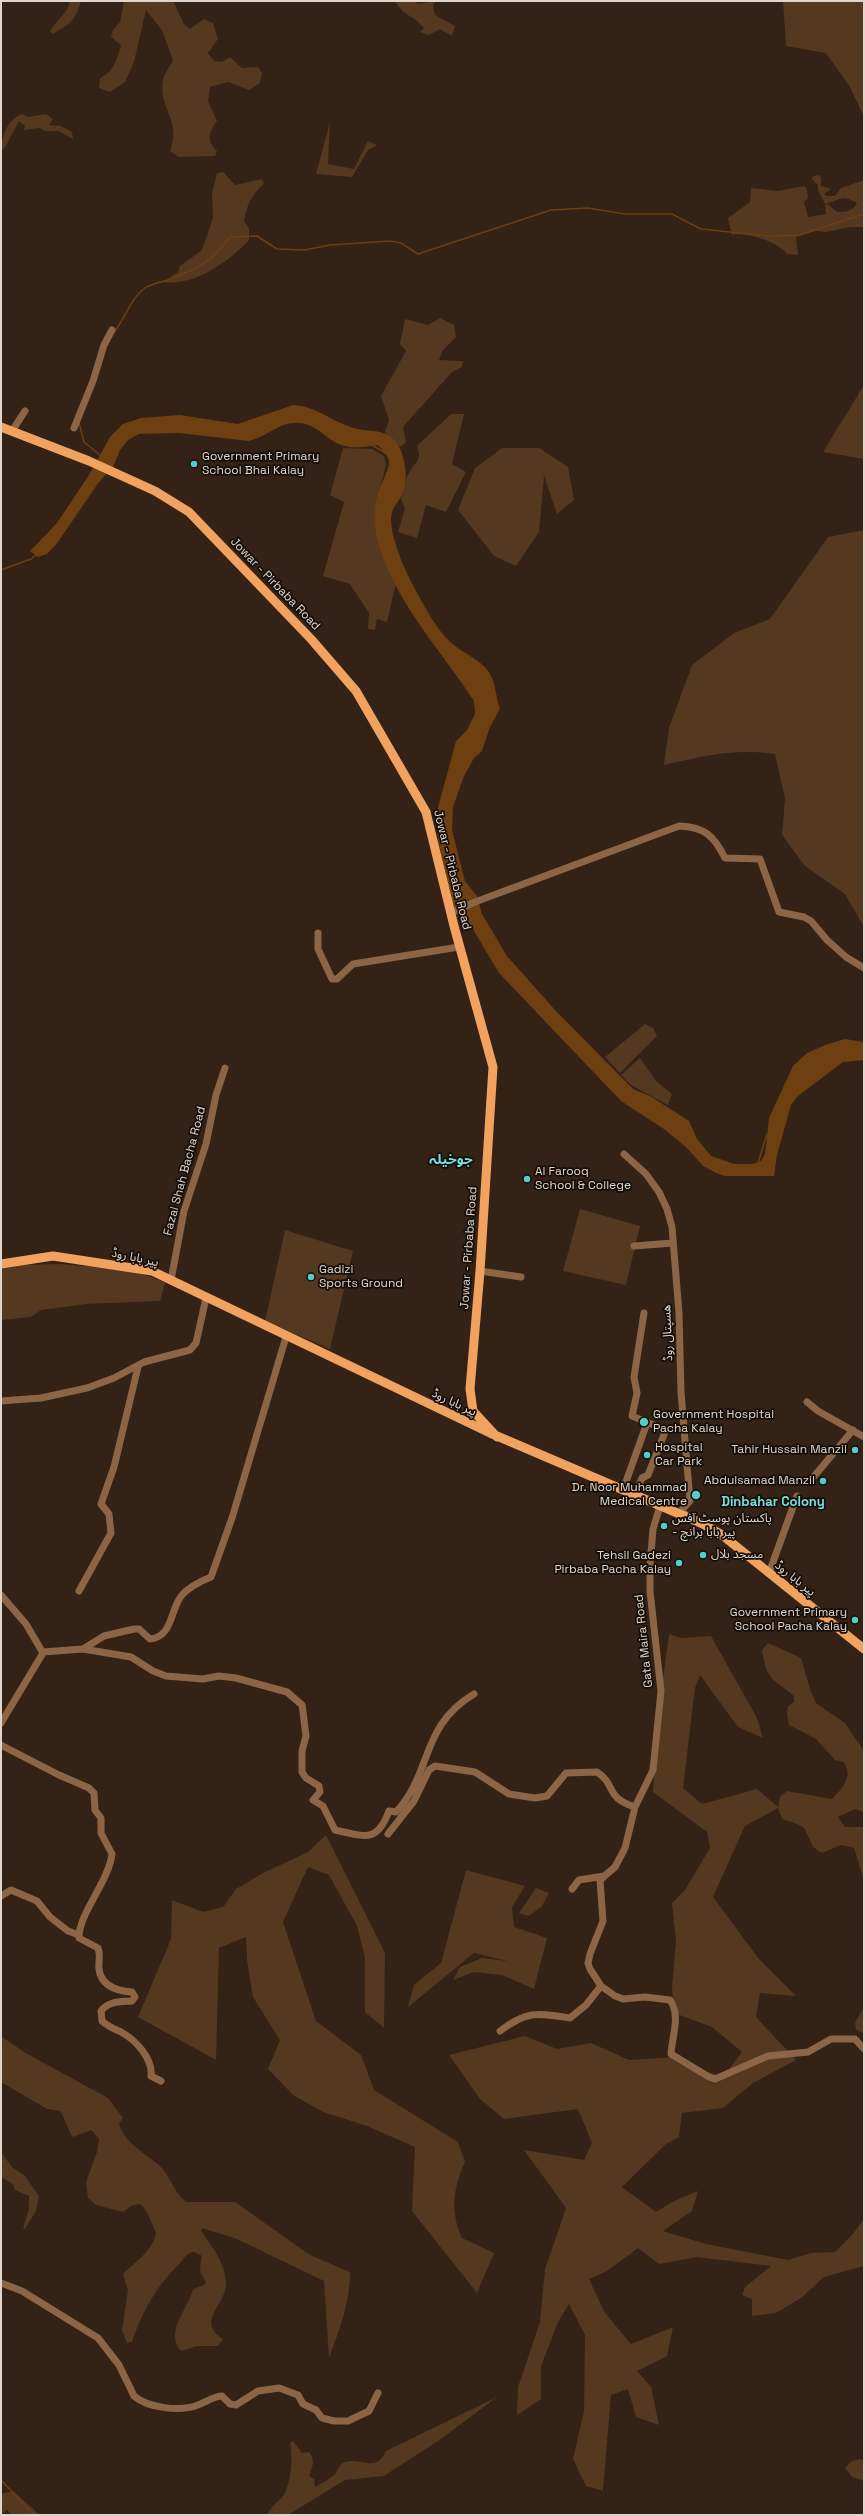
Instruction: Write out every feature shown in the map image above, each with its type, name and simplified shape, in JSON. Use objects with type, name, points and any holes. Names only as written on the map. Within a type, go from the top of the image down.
[{"type":"main road","name":"Jowar - Pirbaba Road","points":[[1,427],[56,446],[155,491],[189,512],[311,639],[356,691],[426,812],[459,947],[493,1067],[480,1271],[470,1389],[473,1411],[497,1437]]},
{"type":"main road","name":"پیر بابا روڈ","points":[[1,1264],[53,1256],[152,1271],[286,1337],[497,1437],[691,1519],[722,1535],[864,1649]]},
{"type":"main road","points":[[456,1417],[465,1412],[471,1402]]},
{"type":"street","points":[[74,428],[93,381],[104,345],[112,330]]},
{"type":"street","points":[[12,431],[25,411]]},
{"type":"street","points":[[451,913],[475,902],[680,826],[692,826],[701,829],[717,843],[725,858],[760,859],[779,912],[804,917],[811,921],[827,940],[846,957],[864,968]]},
{"type":"street","points":[[318,933],[318,949],[332,979],[337,979],[353,964],[459,947]]},
{"type":"street","name":"Fazal Shah Bacha Road","points":[[171,1280],[185,1206],[206,1144],[216,1095],[225,1068]]},
{"type":"street","name":"ھسپتال روڈ","points":[[624,1154],[646,1174],[659,1192],[667,1208],[673,1243],[690,1501],[680,1511],[691,1519]]},
{"type":"street","points":[[634,1246],[673,1243]]},
{"type":"street","points":[[480,1271],[521,1277]]},
{"type":"street","points":[[1,1402],[41,1398],[87,1388],[164,1355],[190,1350],[196,1343],[206,1298]]},
{"type":"street","points":[[635,1495],[642,1478],[648,1475],[665,1432],[661,1428],[632,1416],[631,1414],[637,1393],[634,1377],[644,1312]]},
{"type":"street","points":[[83,1649],[115,1632],[139,1629],[150,1638],[162,1635],[181,1596],[195,1584],[211,1576],[232,1518],[286,1337]]},
{"type":"street","points":[[79,1590],[111,1533],[109,1514],[101,1504],[114,1467],[138,1367]]},
{"type":"street","points":[[806,1402],[818,1411],[864,1437]]},
{"type":"street","points":[[623,1490],[647,1423]]},
{"type":"street","points":[[811,1480],[853,1430]]},
{"type":"street","points":[[631,1468],[642,1478]]},
{"type":"street","points":[[769,1573],[797,1496]]},
{"type":"street","name":"Gata Maira Road","points":[[604,1876],[615,1867],[625,1848],[635,1807],[653,1770],[661,1691],[650,1591],[652,1534],[660,1506]]},
{"type":"street","points":[[1,1595],[26,1624],[43,1652]]},
{"type":"street","points":[[43,1652],[83,1649],[131,1657],[153,1671],[166,1676],[202,1679],[219,1676],[236,1678],[287,1692],[302,1705],[306,1736],[301,1764],[306,1778],[319,1786],[320,1792],[313,1800],[323,1806],[335,1830],[365,1836],[376,1833],[383,1826],[389,1811],[396,1812],[409,1798],[434,1734],[444,1717],[457,1704],[474,1694]]},
{"type":"street","points":[[1,1723],[43,1652]]},
{"type":"street","points":[[1,1745],[58,1775],[89,1788],[94,1793],[95,1810],[102,1823],[101,1833],[112,1854],[107,1874],[79,1935]]},
{"type":"street","points":[[388,1834],[414,1801],[429,1770],[435,1766],[474,1772],[509,1794],[535,1798],[547,1796],[566,1773],[597,1772],[608,1783],[614,1797],[621,1803],[635,1807]]},
{"type":"street","points":[[572,1889],[579,1880],[604,1876]]},
{"type":"street","points":[[604,1876],[600,1880],[603,1921],[588,1963],[601,1986],[615,1996],[624,1999],[645,1997],[670,2000],[673,2006],[675,2027],[671,2054],[708,2077],[723,2077],[738,2067],[768,2056],[808,2052],[831,2039],[855,2039],[864,2049]]},
{"type":"street","points":[[1,1896],[11,1890],[37,1901],[50,1916],[68,1931],[79,1935],[80,1938],[98,1948],[99,1969],[104,1981],[118,1991],[132,1992],[135,1997],[132,2001],[114,2002],[105,2006],[101,2011],[102,2021],[123,2033],[136,2045],[150,2062],[151,2076],[162,2081]]},
{"type":"street","points":[[500,2030],[524,2016],[554,2014],[570,2018],[586,2005],[601,1986]]},
{"type":"street","points":[[1,2283],[22,2291],[98,2338],[108,2347],[134,2396],[140,2401],[181,2408],[196,2406],[222,2396],[230,2404],[236,2405],[258,2391],[279,2388],[298,2395],[305,2406],[316,2410],[325,2420],[348,2421],[369,2411],[378,2393]]},
{"type":"shaded area","points":[[70,1],[81,1],[77,13],[72,21],[53,34],[50,32],[52,28],[67,10]]},
{"type":"shaded area","points":[[124,1],[173,1],[184,24],[190,29],[204,19],[213,23],[218,39],[208,53],[214,61],[222,62],[230,57],[242,68],[258,67],[262,73],[260,83],[249,90],[228,82],[210,87],[208,101],[217,121],[212,128],[210,136],[211,144],[217,151],[215,156],[178,157],[170,151],[173,140],[172,123],[162,90],[163,80],[173,61],[162,30],[146,10],[134,62],[125,82],[110,92],[99,88],[100,78],[112,69],[120,50],[121,45],[111,37],[113,30],[120,22]]},
{"type":"shaded area","points":[[395,1],[416,1],[417,4],[436,1],[433,5],[435,15],[455,26],[452,36],[440,29],[429,35],[420,32],[424,28],[402,10]]},
{"type":"shaded area","points":[[783,1],[864,1],[864,117],[850,87],[826,53],[786,46]]},
{"type":"shaded area","points":[[22,114],[28,117],[46,114],[53,119],[49,125],[61,126],[72,132],[73,139],[58,131],[45,131],[40,128],[24,130],[25,126],[19,121],[6,146],[1,151],[2,140],[6,129],[17,116]]},
{"type":"shaded area","points":[[330,122],[328,164],[354,169],[368,141],[377,145],[368,150],[352,177],[316,174]]},
{"type":"shaded area","points":[[223,172],[235,185],[262,179],[264,184],[250,201],[244,221],[249,228],[249,240],[222,264],[210,271],[187,280],[163,282],[178,272],[180,266],[202,250],[213,218],[212,193],[217,173]]},
{"type":"shaded area","points":[[818,175],[821,177],[821,186],[831,189],[824,194],[826,196],[835,196],[841,188],[864,180],[864,227],[850,227],[826,232],[816,231],[796,237],[798,255],[787,254],[777,245],[761,238],[738,234],[732,235],[728,218],[750,202],[751,188],[778,191],[804,186],[807,189],[808,198],[804,202],[808,217],[826,214],[825,205],[828,204],[837,212],[848,211],[855,206],[857,203],[844,198],[825,204],[818,190],[818,185],[812,179],[813,176]]},
{"type":"shaded area","points":[[440,318],[454,325],[456,337],[443,350],[439,360],[463,361],[462,367],[452,372],[403,427],[406,442],[400,447],[385,432],[389,420],[381,396],[406,351],[400,344],[405,319],[428,325]]},
{"type":"shaded area","points":[[864,385],[864,459],[823,452]]},
{"type":"shaded area","points":[[293,405],[310,408],[349,427],[388,435],[396,442],[402,454],[406,475],[404,489],[392,512],[391,519],[395,541],[402,563],[420,599],[442,633],[453,645],[482,664],[490,674],[494,682],[500,709],[490,727],[482,751],[474,758],[464,776],[453,807],[452,830],[465,881],[477,896],[482,914],[507,956],[556,1011],[633,1089],[650,1096],[689,1121],[697,1139],[711,1156],[734,1164],[752,1164],[761,1161],[765,1154],[769,1118],[793,1066],[807,1053],[825,1045],[845,1039],[864,1042],[864,1060],[843,1062],[798,1096],[791,1105],[777,1155],[774,1176],[725,1176],[716,1173],[703,1166],[687,1148],[664,1129],[621,1101],[499,973],[468,921],[453,906],[438,839],[437,811],[456,741],[467,730],[475,714],[474,701],[410,610],[395,584],[383,558],[376,532],[375,507],[390,459],[378,445],[355,447],[341,445],[311,426],[300,423],[286,424],[249,441],[179,433],[139,434],[128,440],[120,450],[113,467],[99,482],[58,542],[47,554],[38,557],[30,551],[57,523],[89,475],[110,437],[123,424],[141,418],[180,415],[238,424]]},
{"type":"shaded area","points":[[451,414],[464,414],[452,464],[466,472],[446,512],[426,505],[417,538],[398,532],[405,508],[401,499],[406,481],[408,474],[419,458],[417,446]]},
{"type":"shaded area","points":[[343,448],[372,449],[384,456],[386,465],[375,509],[378,541],[396,583],[387,622],[377,619],[375,630],[368,629],[369,613],[350,584],[323,576],[344,502],[330,495]]},
{"type":"shaded area","points":[[502,448],[539,448],[568,467],[574,500],[557,514],[544,476],[539,532],[516,566],[494,556],[458,510],[475,468]]},
{"type":"shaded area","points":[[864,530],[864,927],[845,894],[805,866],[782,835],[785,799],[775,754],[760,752],[733,752],[664,765],[669,728],[692,665],[734,633],[770,619],[828,537]]},
{"type":"shaded area","points":[[645,1024],[653,1028],[657,1036],[620,1073],[605,1057]]},
{"type":"shaded area","points":[[640,1058],[656,1081],[672,1094],[668,1105],[631,1085],[621,1075]]},
{"type":"shaded area","points":[[580,1209],[640,1226],[626,1285],[563,1271]]},
{"type":"shaded area","name":"Gadizi Sports Ground","points":[[285,1230],[353,1251],[330,1349],[265,1321]]},
{"type":"shaded area","points":[[59,1264],[100,1267],[127,1271],[165,1283],[160,1301],[86,1304],[41,1310],[31,1317],[1,1320],[1,1268],[14,1265]]},
{"type":"shaded area","points":[[669,1634],[681,1638],[711,1636],[757,1718],[763,1738],[738,1727],[700,1675],[695,1688],[683,1788],[702,1804],[757,1789],[778,1807],[780,1797],[787,1791],[832,1799],[846,1782],[847,1768],[844,1762],[835,1760],[816,1739],[789,1725],[787,1713],[788,1706],[794,1702],[794,1696],[771,1678],[766,1668],[762,1650],[768,1643],[801,1658],[811,1692],[816,1703],[845,1723],[864,1751],[864,1812],[855,1809],[838,1817],[845,1827],[864,1827],[864,1880],[854,1848],[841,1845],[822,1853],[813,1847],[804,1828],[782,1819],[778,1808],[745,1826],[713,1897],[759,1959],[796,1996],[760,1993],[756,2017],[796,2060],[753,2083],[723,2108],[682,2113],[679,2137],[666,2144],[622,2187],[656,2212],[674,2201],[698,2191],[692,2211],[663,2231],[706,2244],[788,2260],[811,2253],[835,2252],[852,2235],[864,2219],[864,2266],[824,2277],[801,2298],[776,2313],[752,2316],[752,2299],[742,2295],[745,2287],[771,2266],[697,2257],[659,2264],[638,2248],[607,2271],[589,2279],[605,2313],[631,2344],[673,2327],[667,2356],[637,2371],[651,2387],[659,2425],[636,2417],[628,2389],[611,2395],[603,2491],[586,2486],[573,2459],[584,2411],[585,2335],[569,2304],[558,2322],[541,2366],[541,2399],[517,2415],[518,2387],[540,2322],[545,2269],[566,2208],[524,2150],[584,2160],[592,2143],[578,2109],[504,2119],[480,2099],[449,2055],[525,2036],[557,2049],[591,2043],[629,2060],[676,2057],[690,2066],[723,2077],[742,2052],[712,2027],[674,2013],[672,1988],[676,1941],[672,1903],[685,1890],[710,1848],[707,1832],[653,1792],[658,1715]]},
{"type":"shaded area","points":[[326,1835],[385,1953],[384,2028],[365,2012],[365,1958],[357,1926],[329,1875],[308,1867],[283,1922],[316,2021],[361,2055],[374,2090],[458,2142],[465,2162],[454,2200],[458,2228],[462,2238],[494,2253],[477,2293],[412,2211],[415,2147],[367,2126],[323,2112],[293,2095],[268,2069],[280,2040],[253,1997],[247,1960],[246,1937],[219,1948],[216,2060],[138,2017],[171,1939],[172,1900],[203,1912],[223,1907],[236,1889],[263,1873],[308,1852]]},
{"type":"shaded area","points":[[466,1870],[525,1886],[512,1907],[514,1927],[547,1938],[534,1989],[502,1975],[474,1972],[453,1980],[460,1967],[482,1958],[508,1961],[474,1953],[408,2007],[414,1985],[441,1963]]},
{"type":"shaded area","points":[[536,1888],[549,1893],[542,1906],[529,1916],[519,1913]]},
{"type":"shaded area","points":[[864,2007],[864,2034],[856,2029],[855,2023]]},
{"type":"shaded area","points":[[1,2036],[24,2052],[108,2098],[123,2118],[119,2124],[126,2137],[131,2143],[161,2167],[178,2193],[186,2202],[235,2202],[310,2255],[350,2272],[350,2283],[346,2305],[329,2358],[324,2281],[237,2239],[202,2228],[201,2231],[221,2262],[225,2275],[225,2291],[212,2319],[212,2326],[215,2332],[223,2339],[218,2346],[197,2346],[181,2351],[176,2343],[176,2328],[193,2289],[204,2285],[206,2282],[200,2270],[202,2256],[192,2252],[186,2256],[157,2290],[146,2309],[132,2342],[127,2343],[122,2330],[128,2290],[123,2274],[148,2250],[156,2232],[147,2213],[140,2204],[133,2205],[123,2212],[96,2205],[88,2198],[86,2182],[97,2152],[99,2139],[91,2130],[73,2137],[60,2111],[47,2109],[1,2082]]},
{"type":"shaded area","points":[[1,2152],[12,2167],[25,2176],[39,2196],[36,2211],[25,2229],[23,2228],[29,2209],[29,2196],[15,2190],[13,2184],[1,2177]]},
{"type":"shaded area","points":[[497,2397],[441,2439],[384,2476],[345,2480],[288,2515],[267,2515],[271,2508],[283,2496],[287,2488],[291,2468],[290,2443],[293,2441],[302,2453],[309,2452],[311,2455],[313,2464],[309,2476],[314,2479],[315,2487],[334,2475],[339,2466],[345,2462],[357,2461],[373,2463],[378,2461],[382,2458],[386,2451]]},
{"type":"shaded area","points":[[860,2459],[864,2461],[864,2481],[852,2477],[845,2468],[852,2461]]},
{"type":"shaded area","points":[[13,2491],[40,2515],[12,2515],[7,2510],[1,2515],[1,2494]]},
{"type":"waterway","points":[[115,331],[140,292],[153,284],[168,280],[203,264],[210,259],[230,237],[257,236],[277,249],[304,250],[330,245],[390,241],[401,243],[418,254],[551,210],[588,208],[625,214],[672,214],[701,229],[768,236],[799,235],[864,214]]},
{"type":"waterway","points":[[79,423],[84,442],[101,456]]},
{"type":"waterway","points":[[372,445],[387,454],[390,462]]},
{"type":"waterway","points":[[1,570],[31,559],[36,555]]},
{"type":"waterway","points":[[758,1163],[767,1134]]},
{"type":"waterway","points":[[1,2480],[34,2515]]},
{"type":"place","name":"Government Primary School Bhai Kalay","points":[[194,464]]},
{"type":"place","name":"Al Farooq School & College","points":[[527,1179]]},
{"type":"place","name":"Gadizi Sports Ground","points":[[311,1277]]},
{"type":"place","name":"Government Hospital Pacha Kalay","points":[[644,1422]]},
{"type":"place","name":"Tahir Hussain Manzil","points":[[855,1450]]},
{"type":"place","name":"Hospital Car Park","points":[[647,1455]]},
{"type":"place","name":"Abdulsamad Manzil","points":[[823,1481]]},
{"type":"place","name":"Dr. Noor Muhammad Medical Centre","points":[[696,1495]]},
{"type":"place","name":"پاکستان پوسٹ آفس - پیر بابا برانچ","points":[[664,1526]]},
{"type":"place","name":"مسجد بلال","points":[[703,1555]]},
{"type":"place","name":"Tehsil Gadezi Pirbaba Pacha Kalay","points":[[679,1563]]},
{"type":"place","name":"Government Primary School Pacha Kalay","points":[[855,1620]]},
{"type":"district","name":"جوخیلہ","points":[[451,1160]]},
{"type":"district","name":"Dinbahar Colony","points":[[773,1502]]}]
